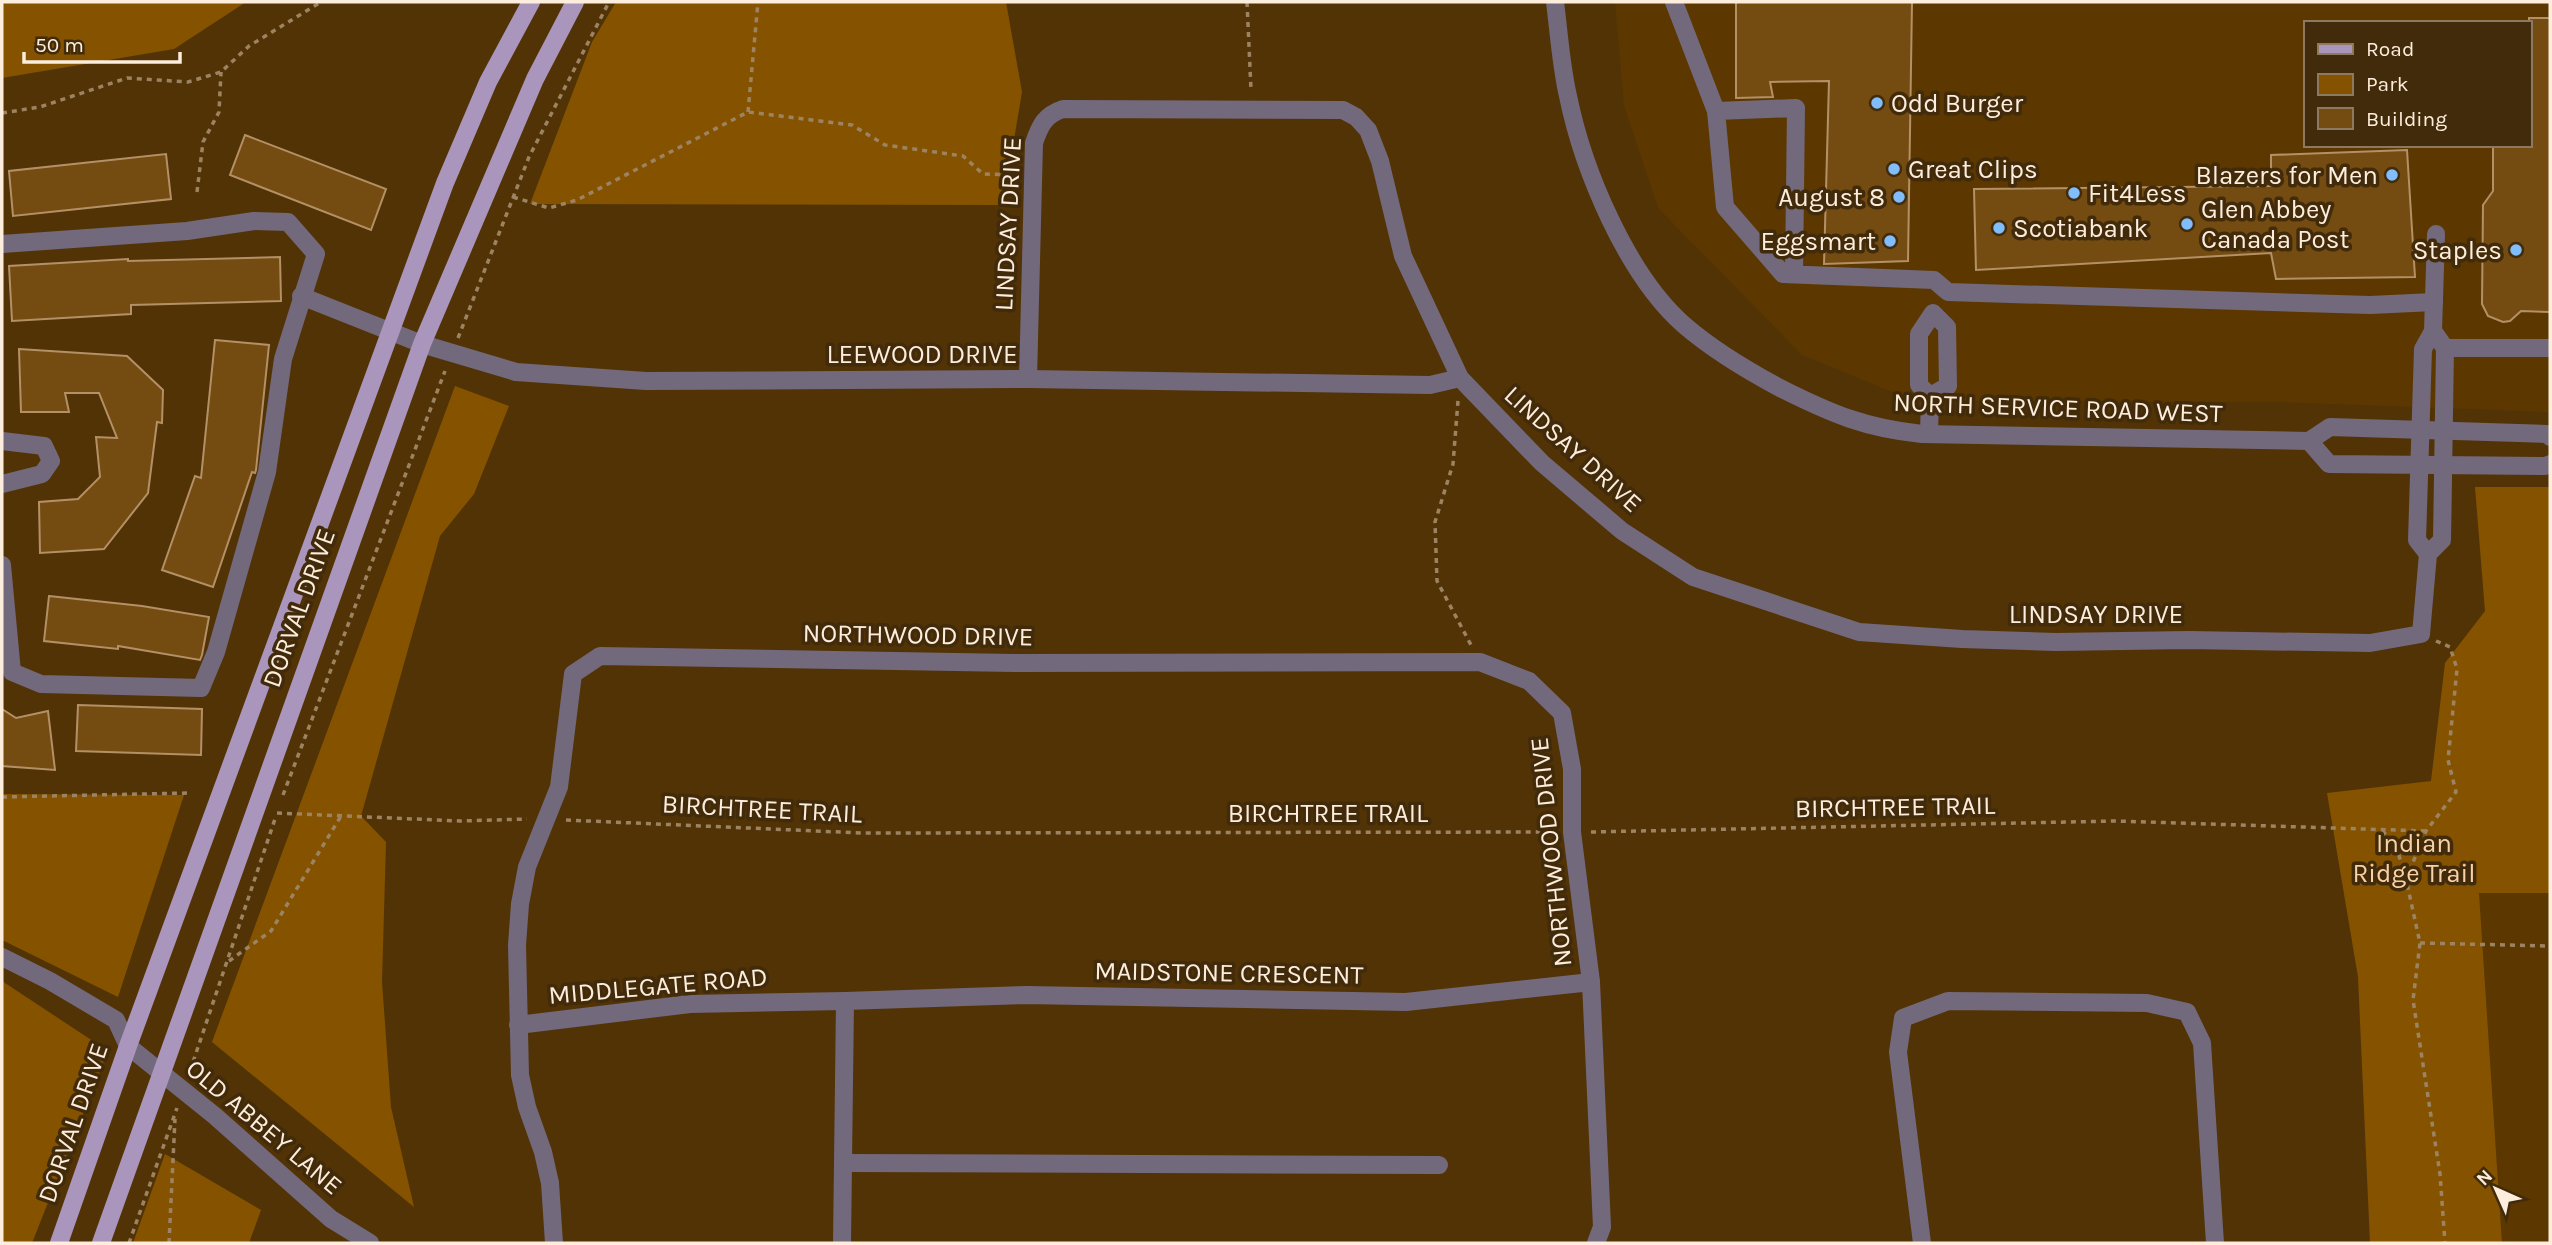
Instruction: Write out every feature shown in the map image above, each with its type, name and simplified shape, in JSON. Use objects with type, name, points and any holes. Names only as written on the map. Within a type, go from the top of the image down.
[{"type":"main road","name":"DORVAL DRIVE","points":[[59,1243],[128,1046],[446,183],[488,82],[531,2]]},
{"type":"main road","name":"DORVAL DRIVE","points":[[101,1243],[422,344],[535,79],[575,2]]},
{"type":"street","name":"NORTH SERVICE ROAD WEST","points":[[1555,2],[1567,95],[1590,173],[1636,264],[1683,324],[1762,379],[1808,402],[1852,421],[1884,430],[1929,434],[2309,441],[2330,427],[2444,431]]},
{"type":"street","points":[[1674,2],[1716,111],[1725,207],[1783,274],[1934,280],[1948,292],[2370,305],[2434,302]]},
{"type":"street","points":[[1716,111],[1796,108],[1794,274]]},
{"type":"street","name":"LINDSAY DRIVE","points":[[1028,379],[1034,143],[1039,126],[1049,114],[1063,110],[1343,110],[1356,117],[1368,130],[1380,161],[1403,256],[1460,378],[1552,471],[1622,531],[1692,577],[1859,632],[2056,642],[2189,640],[2370,643],[2421,634]]},
{"type":"street","points":[[2,244],[187,231],[254,221],[288,222],[316,254],[283,359],[267,472],[216,652],[201,688],[41,684],[12,672],[2,565]]},
{"type":"street","points":[[2428,554],[2417,540],[2418,464],[2423,349],[2433,331],[2436,234]]},
{"type":"street","name":"LEEWOOD DRIVE","points":[[301,296],[422,344],[516,372],[646,382],[1028,379],[1430,385],[1460,378]]},
{"type":"street","points":[[2421,634],[2428,554],[2442,540],[2445,348],[2433,331]]},
{"type":"street","points":[[2445,348],[2550,348]]},
{"type":"street","points":[[1929,434],[1930,397]]},
{"type":"street","points":[[2444,431],[2550,437]]},
{"type":"street","points":[[2,441],[44,446],[51,461],[42,474],[2,484]]},
{"type":"street","points":[[2309,441],[2329,464],[2550,464]]},
{"type":"street","name":"NORTHWOOD DRIVE","points":[[554,1243],[550,1183],[520,1075],[517,945],[520,904],[527,867],[559,787],[573,674],[600,656],[1014,663],[1480,662],[1529,681],[1562,713],[1572,769],[1572,832],[1591,982]]},
{"type":"street","name":"OLD ABBEY LANE","points":[[2,957],[50,981],[116,1020],[128,1046],[215,1116],[331,1219],[370,1243]]},
{"type":"street","points":[[1591,982],[1602,1227],[1596,1243]]},
{"type":"street","name":"MAIDSTONE CRESCENT","points":[[845,1001],[1027,995],[1406,1002],[1591,982]]},
{"type":"street","points":[[842,1243],[845,1001]]},
{"type":"street","name":"MIDDLEGATE ROAD","points":[[518,1025],[690,1004],[845,1001]]},
{"type":"street","points":[[1922,1243],[1898,1052],[1903,1018],[1948,1002],[2147,1003],[2187,1012],[2202,1043],[2215,1243]]},
{"type":"street","points":[[843,1163],[1439,1165]]},
{"type":"path","points":[[2,113],[40,107],[127,78],[188,82],[221,72],[249,46],[320,2]]},
{"type":"path","points":[[129,1243],[277,813],[452,353],[528,157],[609,2]]},
{"type":"path","points":[[748,112],[758,2]]},
{"type":"path","points":[[1247,2],[1252,110]]},
{"type":"path","points":[[197,192],[203,142],[219,112],[221,72]]},
{"type":"path","points":[[513,197],[549,208],[577,200],[748,112],[852,125],[885,145],[963,156],[982,174],[1033,175]]},
{"type":"path","points":[[1460,378],[1453,464],[1435,522],[1437,581],[1480,662]]},
{"type":"path","points":[[2406,879],[2426,831],[2456,792],[2448,760],[2457,669],[2449,648],[2421,634]]},
{"type":"path","points":[[2,797],[188,793]]},
{"type":"path","name":"BIRCHTREE TRAIL","points":[[277,813],[460,821],[546,819],[862,833],[1572,832],[2116,821],[2426,831]]},
{"type":"path","points":[[227,962],[271,931],[341,816]]},
{"type":"path","points":[[2380,829],[2395,843],[2420,943],[2413,1000],[2440,1174],[2445,1243]]},
{"type":"path","points":[[2420,943],[2550,946]]},
{"type":"path","points":[[169,1243],[175,1114]]},
{"type":"shaded area","points":[[1615,2],[2550,2],[2550,412],[2280,402],[1914,401],[1802,355],[1658,208],[1624,106]]},
{"type":"shaded area","points":[[2479,893],[2550,893],[2550,1243],[2502,1243]]},
{"type":"green space","points":[[2,2],[246,2],[174,49],[2,78]]},
{"type":"green space","points":[[616,2],[1006,2],[1022,92],[1003,205],[530,204],[592,42]]},
{"type":"green space","points":[[455,386],[509,406],[474,494],[440,536],[361,816],[386,842],[382,982],[391,1107],[414,1207],[212,1042]]},
{"type":"green space","name":"Indian Ridge Trail","points":[[2475,487],[2550,487],[2550,893],[2479,893],[2502,1243],[2370,1243],[2358,977],[2327,793],[2431,781],[2445,663],[2485,611]]},
{"type":"green space","points":[[2,794],[184,795],[118,997],[2,940]]},
{"type":"green space","points":[[2,981],[108,1051],[32,1243],[2,1243]]},
{"type":"green space","points":[[165,1154],[261,1210],[249,1243],[133,1243]]},
{"type":"building","points":[[1736,2],[1912,2],[1908,261],[1824,264],[1829,81],[1770,82],[1773,97],[1736,98]]},
{"type":"building","name":"Staples","points":[[2529,18],[2550,18],[2550,312],[2521,311],[2510,321],[2503,322],[2488,316],[2482,304],[2483,205],[2493,191],[2493,147],[2531,147]]},
{"type":"building","points":[[245,135],[386,189],[371,230],[230,175]]},
{"type":"building","points":[[2407,150],[2415,277],[2276,279],[2271,253],[1976,270],[1974,189],[2271,186],[2271,155]]},
{"type":"building","points":[[166,154],[171,199],[13,216],[9,171]]},
{"type":"building","points":[[280,257],[281,301],[131,305],[131,314],[12,321],[9,266],[128,259]]},
{"type":"building","points":[[215,340],[269,345],[256,470],[255,473],[252,472],[213,587],[162,570],[195,476],[201,478]]},
{"type":"building","points":[[19,349],[127,356],[163,390],[162,423],[157,422],[148,493],[104,549],[40,553],[39,502],[78,499],[100,477],[96,437],[117,438],[99,393],[65,393],[69,412],[21,412]]},
{"type":"building","points":[[49,596],[142,606],[209,617],[200,660],[118,646],[118,649],[44,641]]},
{"type":"building","points":[[78,705],[202,709],[201,755],[76,751]]},
{"type":"building","points":[[2,709],[16,718],[48,711],[55,770],[2,766]]},
{"type":"place","name":"Odd Burger","points":[[1877,103]]},
{"type":"place","name":"Great Clips","points":[[1894,169]]},
{"type":"place","name":"Blazers for Men","points":[[2392,175]]},
{"type":"place","name":"Fit4Less","points":[[2074,193]]},
{"type":"place","name":"August 8","points":[[1899,197]]},
{"type":"place","name":"Glen Abbey Canada Post","points":[[2187,224]]},
{"type":"place","name":"Scotiabank","points":[[1999,228]]},
{"type":"place","name":"Eggsmart","points":[[1890,241]]},
{"type":"place","name":"Staples","points":[[2516,250]]}]
